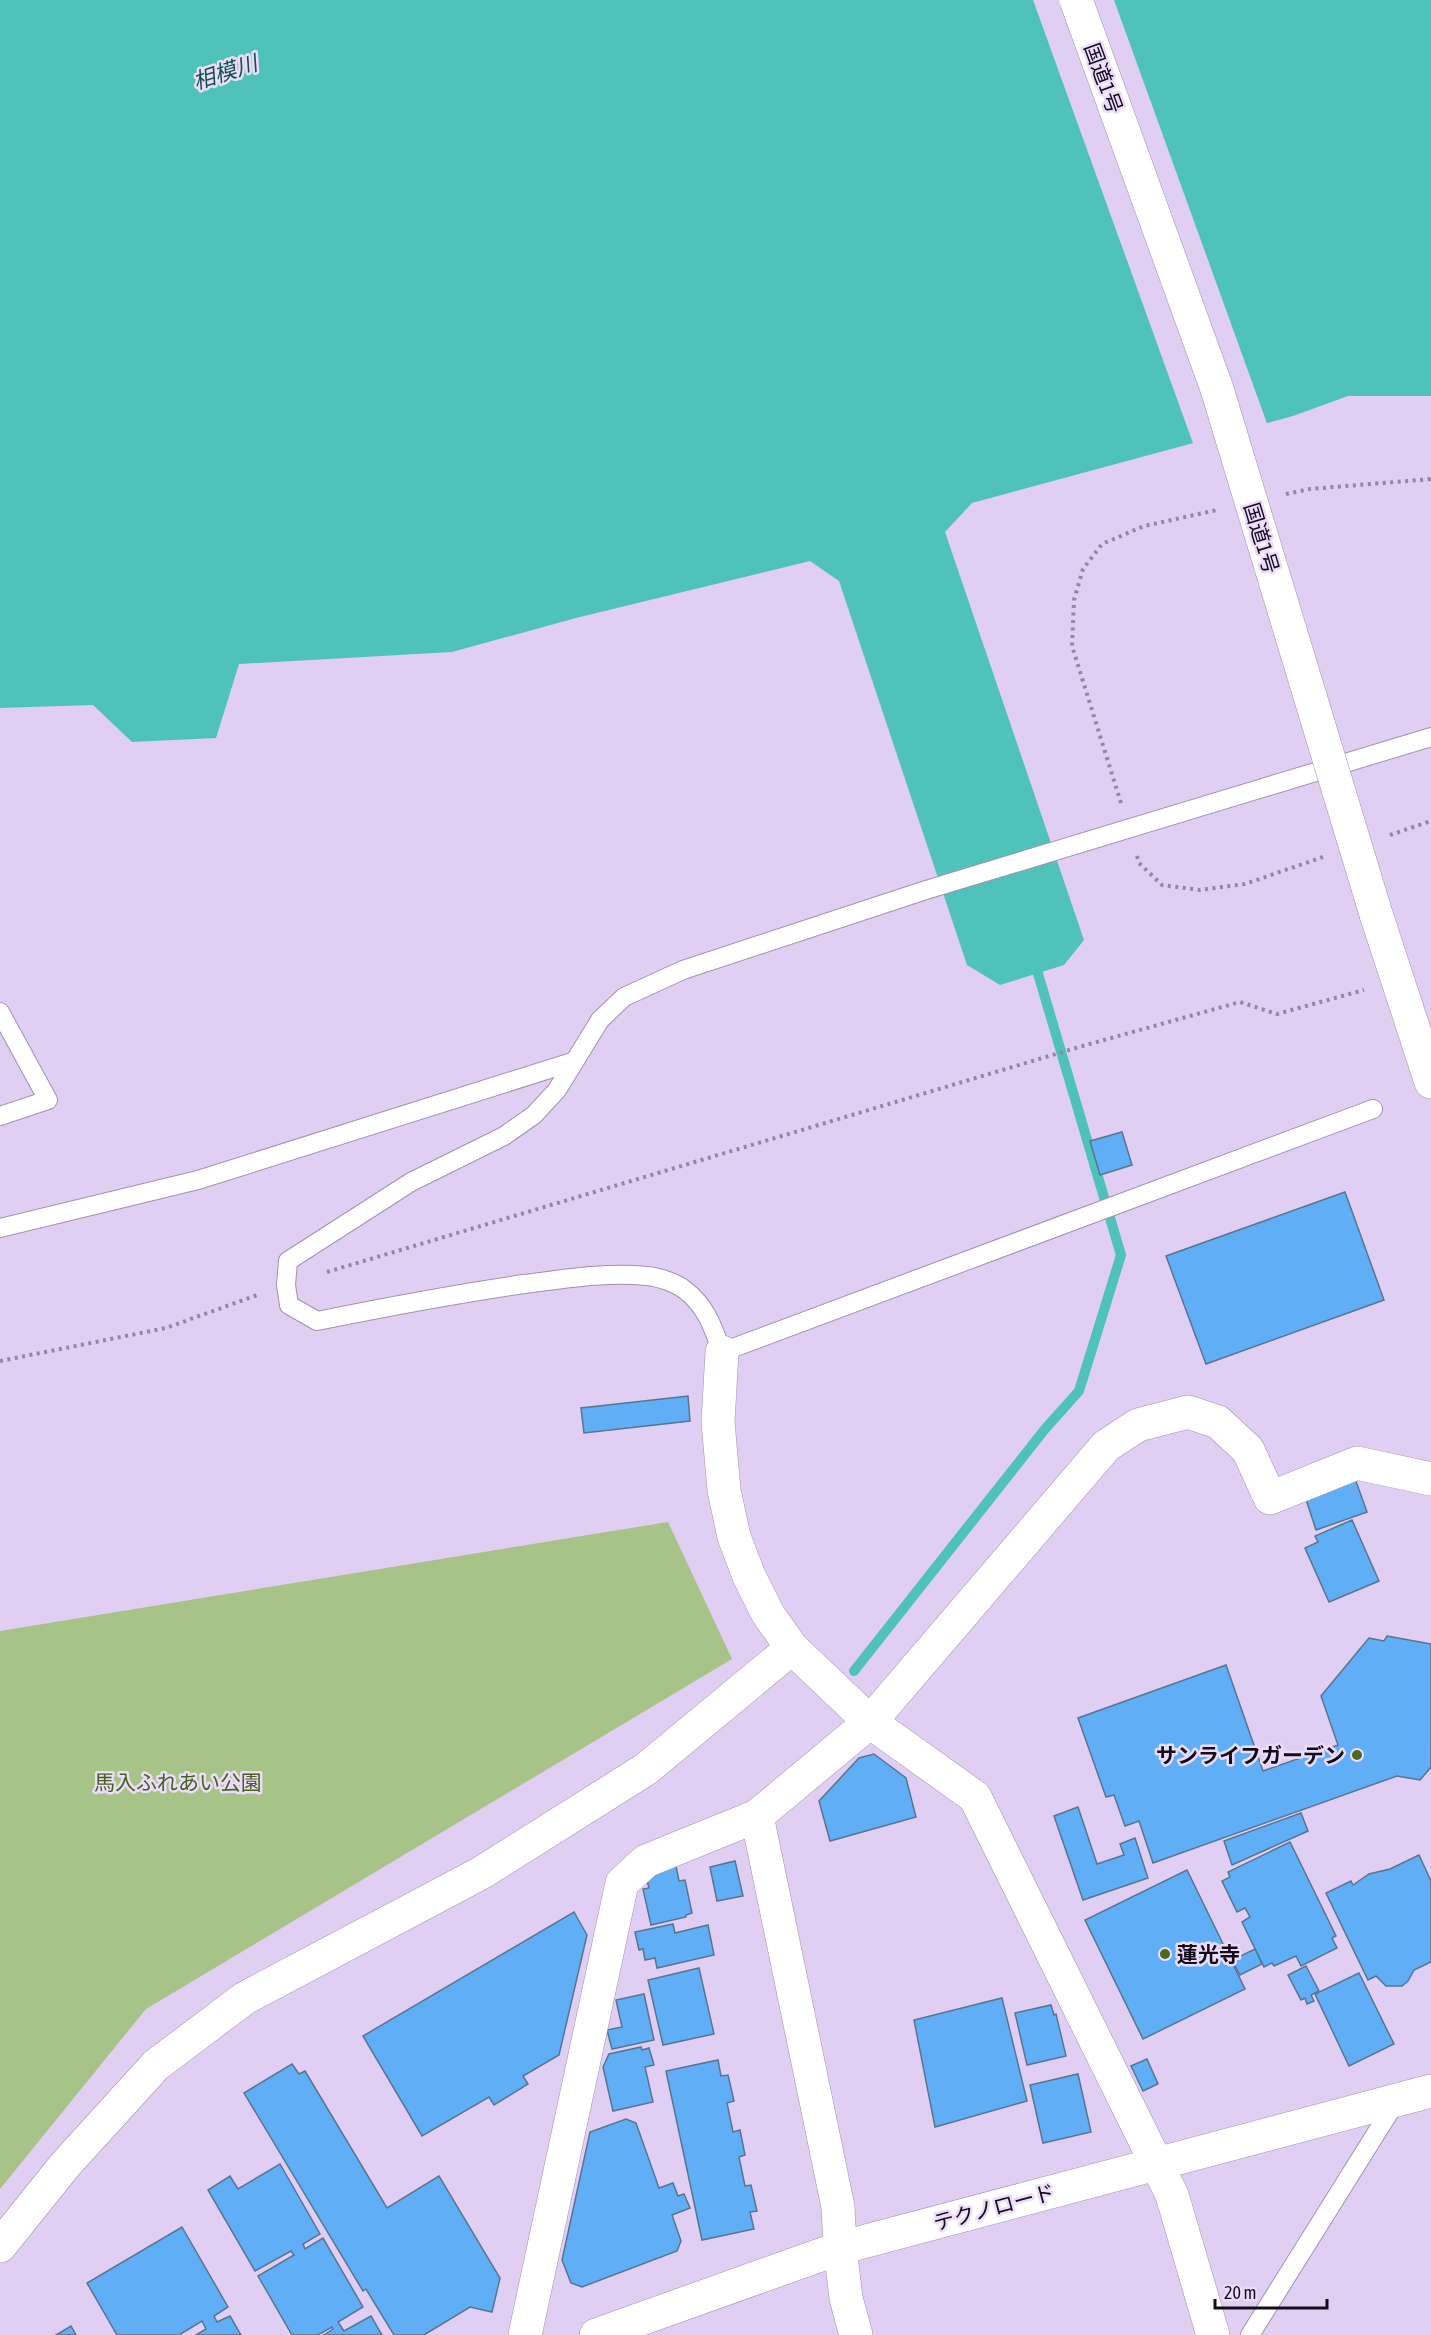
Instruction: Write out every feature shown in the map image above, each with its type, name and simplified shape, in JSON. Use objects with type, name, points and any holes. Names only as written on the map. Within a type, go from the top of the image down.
[{"type":"main road","name":"国道1号","points":[[1076,0],[1217,389],[1376,914],[1431,1082]]},
{"type":"main road","points":[[722,1352],[718,1422],[724,1490],[734,1537],[749,1576],[768,1614],[792,1648],[870,1722],[975,1797],[1172,2195],[1213,2335]]},
{"type":"main road","points":[[525,2335],[622,1883],[646,1861],[757,1816],[870,1722],[1106,1446],[1138,1425],[1188,1412],[1218,1422],[1248,1450],[1270,1498],[1357,1463],[1431,1479]]},
{"type":"main road","points":[[0,2246],[64,2165],[165,2058],[245,1998],[481,1873],[646,1769],[792,1648]]},
{"type":"main road","points":[[757,1816],[838,2207],[846,2298],[856,2335]]},
{"type":"main road","name":"テクノロード","points":[[596,2335],[840,2248],[1431,2091]]},
{"type":"lane","points":[[1373,1109],[722,1352],[710,1317],[686,1290],[649,1276],[602,1275],[451,1294],[317,1321],[289,1305],[286,1285],[288,1261],[411,1182],[504,1136],[534,1115],[558,1090],[600,1020],[624,997],[684,970],[926,890],[1431,737]]},
{"type":"lane","points":[[0,1012],[48,1100],[0,1116]]},
{"type":"lane","points":[[0,1228],[198,1180],[575,1060]]},
{"type":"lane","points":[[1250,2335],[1397,2100]]},
{"type":"path","points":[[1277,496],[1310,489],[1431,479]]},
{"type":"path","points":[[1221,508],[1144,526],[1102,544],[1083,569],[1074,600],[1072,646],[1139,863],[1162,885],[1200,890],[1245,884],[1332,854]]},
{"type":"path","points":[[1387,836],[1431,821]]},
{"type":"path","points":[[0,1361],[166,1328],[286,1285],[1086,1045],[1240,1002],[1277,1014],[1365,989]]},
{"type":"green space","name":"馬入ふれあい公園","points":[[668,1522],[732,1659],[146,2009],[0,2189],[0,1631]]},
{"type":"water","name":"相模川","points":[[0,0],[1431,0],[1431,396],[1348,396],[1293,416],[972,503],[945,532],[1084,940],[1064,965],[1000,985],[967,965],[839,581],[810,561],[576,618],[452,652],[239,664],[216,738],[132,742],[93,705],[0,708]]},
{"type":"pier","points":[[1033,0],[1114,0],[1268,426],[1194,446]]},
{"type":"building","points":[[1122,1132],[1132,1165],[1100,1175],[1090,1141]]},
{"type":"building","points":[[1345,1192],[1384,1300],[1206,1364],[1166,1256]]},
{"type":"building","points":[[688,1396],[690,1421],[584,1433],[581,1408]]},
{"type":"building","points":[[1353,1473],[1367,1512],[1316,1530],[1303,1490]]},
{"type":"building","points":[[1352,1520],[1379,1581],[1329,1602],[1305,1548],[1318,1542],[1315,1536]]},
{"type":"building","points":[[1387,1636],[1431,1644],[1431,1767],[1420,1780],[1397,1776],[1153,1863],[1139,1821],[1125,1826],[1114,1795],[1106,1797],[1078,1718],[1226,1665],[1263,1771],[1338,1745],[1321,1696],[1369,1638],[1384,1641]]},
{"type":"building","points":[[874,1754],[906,1778],[916,1817],[830,1841],[819,1801],[859,1758]]},
{"type":"building","points":[[1078,1807],[1097,1864],[1124,1855],[1120,1844],[1135,1838],[1148,1878],[1083,1900],[1054,1816]]},
{"type":"building","points":[[1301,1813],[1308,1831],[1232,1865],[1224,1841]]},
{"type":"building","points":[[1290,1842],[1336,1936],[1332,1938],[1337,1948],[1301,1966],[1296,1956],[1274,1966],[1272,1963],[1264,1967],[1242,1922],[1250,1917],[1245,1908],[1237,1912],[1222,1881],[1230,1877],[1228,1872]]},
{"type":"building","points":[[1419,1855],[1431,1881],[1431,1962],[1414,1970],[1402,1986],[1386,1986],[1376,1976],[1368,1980],[1326,1893],[1351,1881],[1353,1885],[1369,1874],[1390,1869]]},
{"type":"building","points":[[735,1861],[743,1896],[717,1901],[710,1867]]},
{"type":"building","points":[[676,1866],[679,1881],[685,1880],[692,1913],[686,1917],[651,1925],[643,1889],[649,1888],[645,1873]]},
{"type":"building","name":"蓮光寺","points":[[1187,1870],[1245,1989],[1143,2039],[1085,1920]]},
{"type":"building","points":[[574,1912],[587,1935],[559,2055],[523,2076],[528,2084],[494,2105],[489,2097],[422,2136],[363,2036]]},
{"type":"building","points":[[673,1924],[675,1933],[708,1925],[714,1955],[657,1968],[655,1958],[645,1960],[643,1949],[639,1950],[635,1932]]},
{"type":"building","points":[[1255,1949],[1262,1964],[1240,1975],[1232,1960]]},
{"type":"building","points":[[1306,1966],[1319,1991],[1311,1995],[1314,2001],[1307,2004],[1305,1998],[1301,2000],[1288,1975]]},
{"type":"building","points":[[699,1968],[714,2034],[663,2045],[648,1980]]},
{"type":"building","points":[[1359,1973],[1394,2044],[1349,2066],[1315,1994]]},
{"type":"building","points":[[644,1994],[654,2040],[612,2049],[607,2030],[622,2027],[616,2000]]},
{"type":"building","points":[[1002,1998],[1027,2101],[935,2127],[914,2020]]},
{"type":"building","points":[[1051,2005],[1054,2015],[1056,2014],[1066,2056],[1027,2065],[1015,2013]]},
{"type":"building","points":[[641,2047],[642,2050],[649,2048],[654,2065],[645,2067],[653,2102],[613,2111],[603,2067],[609,2054]]},
{"type":"building","points":[[1147,2059],[1158,2084],[1143,2091],[1131,2066]]},
{"type":"building","points":[[718,2060],[721,2076],[728,2075],[734,2101],[727,2103],[733,2132],[740,2130],[745,2155],[739,2157],[745,2186],[751,2185],[757,2211],[750,2212],[754,2229],[702,2240],[666,2071]]},
{"type":"building","points":[[292,2064],[299,2074],[305,2071],[387,2208],[439,2176],[500,2278],[492,2312],[470,2307],[424,2335],[394,2335],[366,2289],[363,2291],[244,2093]]},
{"type":"building","points":[[1078,2074],[1091,2132],[1043,2143],[1030,2085]]},
{"type":"building","points":[[626,2119],[636,2123],[659,2188],[673,2183],[678,2196],[684,2194],[690,2208],[672,2215],[681,2241],[677,2251],[582,2287],[571,2283],[562,2260],[590,2132]]},
{"type":"building","points":[[280,2164],[320,2234],[303,2244],[305,2249],[323,2238],[363,2307],[338,2322],[344,2331],[371,2316],[382,2335],[324,2335],[333,2329],[332,2327],[318,2335],[292,2335],[258,2276],[294,2255],[291,2251],[255,2271],[208,2190],[230,2176],[238,2189]]},
{"type":"building","points":[[182,2227],[228,2307],[214,2316],[217,2322],[230,2316],[241,2335],[196,2335],[206,2329],[202,2321],[179,2335],[117,2335],[87,2283]]},
{"type":"building","points":[[71,2326],[76,2335],[56,2335]]},
{"type":"waterway","points":[[854,1671],[1045,1429],[1079,1391],[1121,1255],[1034,960]]},
{"type":"place","name":"サンライフガーデン","points":[[1357,1755]]},
{"type":"place","name":"蓮光寺","points":[[1165,1954]]}]
